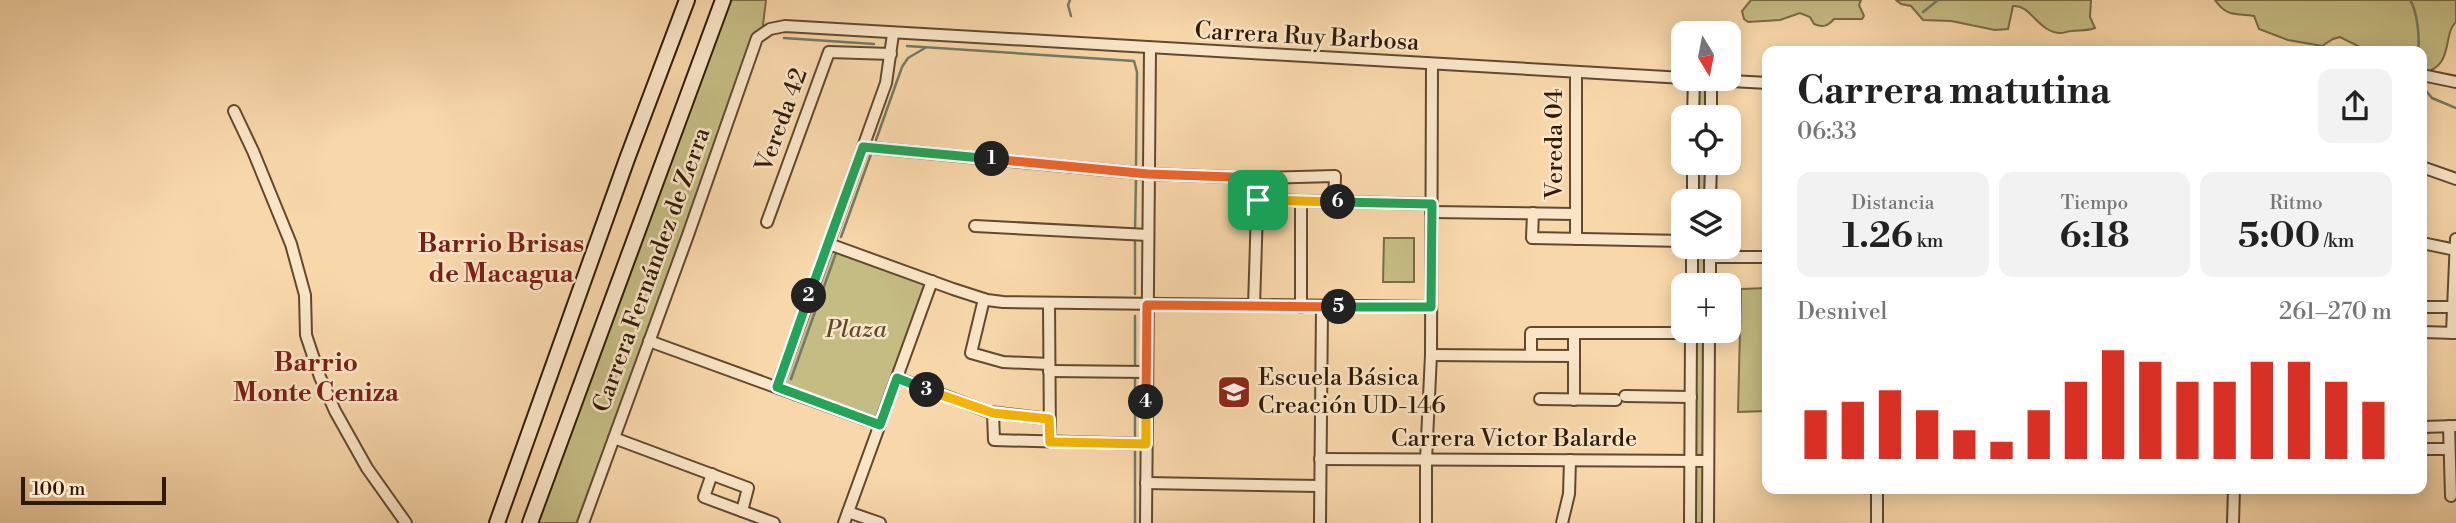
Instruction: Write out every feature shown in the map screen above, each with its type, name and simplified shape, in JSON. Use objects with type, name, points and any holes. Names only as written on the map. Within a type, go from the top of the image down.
[{"type":"main road","points":[[497,523],[687,0]]},
{"type":"main road","points":[[530,523],[723,0]]},
{"type":"street","name":"Carrera Ruy Barbosa","points":[[762,33],[776,26],[785,26],[1432,66],[1671,78]]},
{"type":"street","name":"Carrera Fernández de Zerra","points":[[583,523],[752,50],[762,33]]},
{"type":"street","points":[[777,387],[886,83],[893,34]]},
{"type":"street","points":[[1146,523],[1146,444],[1139,372],[1147,305],[1140,235],[1148,174],[1150,49]]},
{"type":"street","name":"Vereda 42","points":[[767,222],[830,52],[891,54]]},
{"type":"street","points":[[1426,523],[1431,355],[1432,66]]},
{"type":"street","name":"Vereda 04","points":[[1576,74],[1576,239]]},
{"type":"street","points":[[2427,76],[2456,82]]},
{"type":"street","points":[[1741,82],[1762,83]]},
{"type":"street","points":[[234,111],[291,244],[305,295],[308,341],[320,377],[360,458],[406,523]]},
{"type":"street","points":[[863,147],[1148,174],[1258,178],[1335,176],[1334,202]]},
{"type":"street","points":[[2427,169],[2456,179]]},
{"type":"street","points":[[1254,306],[1258,178]]},
{"type":"street","points":[[1258,200],[1576,214]]},
{"type":"street","points":[[1301,201],[1301,307]]},
{"type":"street","points":[[1533,213],[1532,238],[1671,241]]},
{"type":"street","points":[[975,226],[1140,235]]},
{"type":"street","points":[[2427,243],[2456,246],[2452,307],[2454,333],[2427,332]]},
{"type":"street","points":[[828,244],[984,299],[1003,302],[1431,307]]},
{"type":"street","points":[[1741,255],[1762,256]]},
{"type":"street","points":[[844,523],[932,281]]},
{"type":"street","points":[[984,299],[971,354],[1003,362],[1049,367],[1139,372]]},
{"type":"street","points":[[1049,303],[1050,442]]},
{"type":"street","points":[[1320,523],[1322,307]]},
{"type":"street","points":[[2427,307],[2452,307]]},
{"type":"street","points":[[1531,355],[1531,333],[1671,332]]},
{"type":"street","points":[[1574,333],[1574,400]]},
{"type":"street","points":[[649,341],[880,425]]},
{"type":"street","points":[[1690,523],[1692,343]]},
{"type":"street","points":[[1708,523],[1709,343]]},
{"type":"street","points":[[1431,355],[1574,355]]},
{"type":"street","points":[[897,378],[993,413],[1049,419]]},
{"type":"street","points":[[1540,399],[1691,397]]},
{"type":"street","points":[[993,413],[994,440],[1146,444]]},
{"type":"street","points":[[2427,426],[2452,426],[2449,449],[2453,489]]},
{"type":"street","points":[[614,438],[748,488],[742,511]]},
{"type":"street","points":[[2427,449],[2449,449]]},
{"type":"street","name":"Carrera Victor Balarde","points":[[1320,459],[1708,461]]},
{"type":"street","points":[[1562,523],[1569,494],[1570,460]]},
{"type":"street","points":[[712,474],[704,497],[774,523]]},
{"type":"street","points":[[1146,484],[1320,486]]},
{"type":"street","points":[[1877,494],[1877,523]]},
{"type":"street","points":[[2233,523],[2234,494]]},
{"type":"street","points":[[848,512],[880,523]]},
{"type":"green space","points":[[723,0],[766,0],[762,33],[583,523],[530,523]]},
{"type":"green space","points":[[1751,0],[1861,0],[1859,5],[1864,16],[1862,19],[1834,19],[1823,26],[1814,24],[1810,17],[1800,13],[1780,20],[1748,22],[1742,11]]},
{"type":"green space","points":[[1896,0],[2091,0],[2090,17],[2095,28],[2053,32],[2025,9],[2013,6],[2008,29],[1995,30],[1951,21],[1923,20],[1911,6]]},
{"type":"green space","points":[[2215,0],[2456,0],[2456,22],[2449,34],[2444,57],[2432,70],[2427,72],[2427,46],[2358,46],[2340,37],[2322,46],[2288,40],[2259,29],[2254,16],[2228,12]]},
{"type":"green space","points":[[1694,91],[1711,91],[1711,105],[1693,105]]},
{"type":"green space","points":[[1693,175],[1711,175],[1710,189],[1693,189]]},
{"type":"green space","points":[[1384,238],[1414,238],[1414,282],[1383,282]]},
{"type":"green space","name":"Plaza","points":[[829,244],[932,281],[880,425],[777,387]]},
{"type":"green space","points":[[1692,259],[1710,259],[1710,273],[1692,273]]},
{"type":"green space","points":[[1762,288],[1762,411],[1738,412],[1741,289]]},
{"type":"green space","points":[[1691,343],[1709,343],[1708,523],[1690,523]]},
{"type":"waterway","points":[[1070,0],[1068,5],[1071,16]]},
{"type":"waterway","points":[[1923,12],[1938,0]]},
{"type":"waterway","points":[[2410,0],[2417,24],[2418,46]]},
{"type":"waterway","points":[[784,38],[874,44]]},
{"type":"waterway","points":[[907,46],[1134,61],[1137,72],[1136,165]]},
{"type":"waterway","points":[[876,140],[902,67],[908,58],[925,48]]},
{"type":"waterway","points":[[2427,92],[2432,98],[2456,108]]},
{"type":"waterway","points":[[841,237],[871,154]]},
{"type":"waterway","points":[[1135,231],[1136,177]]},
{"type":"waterway","points":[[1135,238],[1135,294]]},
{"type":"waterway","points":[[791,379],[836,253]]},
{"type":"waterway","points":[[1135,316],[1135,370]]},
{"type":"waterway","points":[[1135,376],[1135,436]]},
{"type":"waterway","points":[[1135,449],[1135,523]]},
{"type":"place","name":"Escuela Básica Creación UD-146","points":[[1234,392]]},
{"type":"district","name":"Barrio Brisas de Macagua","points":[[501,259]]},
{"type":"district","name":"Barrio Monte Ceniza","points":[[316,378]]},
{"type":"route","points":[[863,147],[1148,174],[1258,178],[1258,200],[1432,204],[1431,307],[1147,305],[1146,444],[1050,442],[1049,419],[993,413],[897,378],[880,425],[777,387],[863,147]]}]
